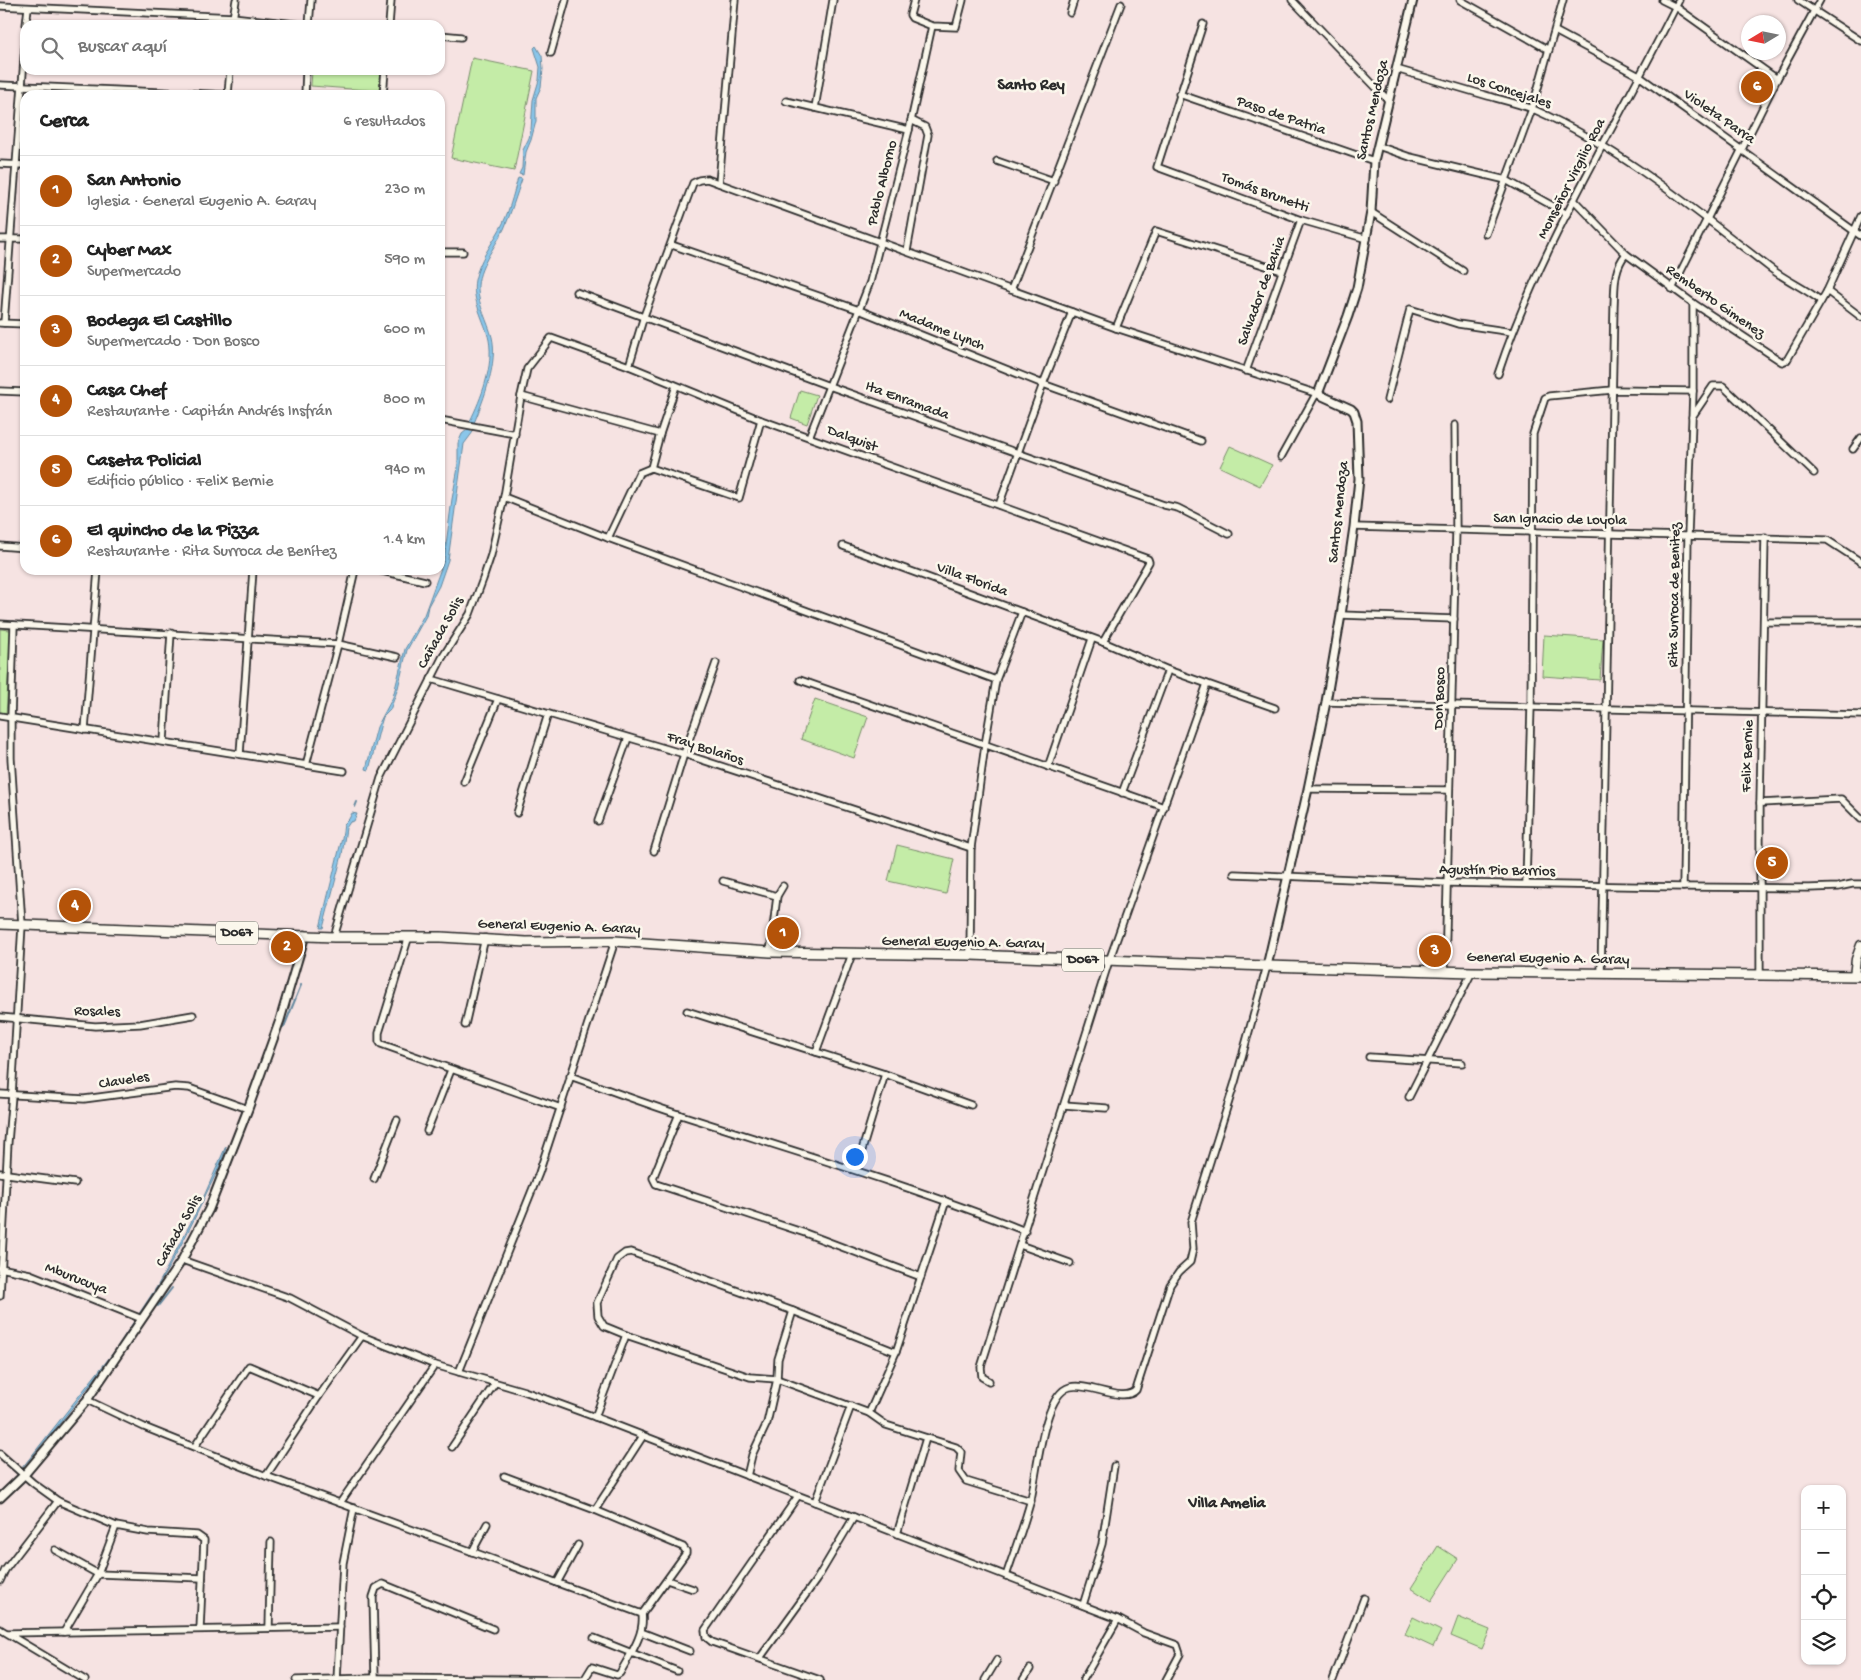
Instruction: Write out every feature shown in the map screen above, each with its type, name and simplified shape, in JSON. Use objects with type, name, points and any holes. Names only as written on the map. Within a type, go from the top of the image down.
[{"type":"main road","name":"D067","points":[[0,924],[305,935]]},
{"type":"main road","name":"General Eugenio A. Garay","points":[[305,935],[485,938],[526,942],[615,941],[770,952],[970,955],[1472,972],[1858,976]]},
{"type":"main road","points":[[1858,976],[1856,959],[1861,945]]},
{"type":"street","points":[[233,20],[236,0]]},
{"type":"street","points":[[309,20],[311,0]]},
{"type":"street","points":[[389,20],[391,0]]},
{"type":"street","points":[[552,53],[566,0]]},
{"type":"street","points":[[720,183],[735,0]]},
{"type":"street","points":[[815,108],[833,0]]},
{"type":"street","points":[[914,0],[911,16],[932,26],[956,27],[963,0]]},
{"type":"street","points":[[1070,13],[1074,0]]},
{"type":"street","points":[[1292,0],[1388,100]]},
{"type":"street","name":"Santos Mendoza","points":[[1267,966],[1308,790],[1326,702],[1341,615],[1359,479],[1356,416],[1350,409],[1317,394],[1357,288],[1371,212],[1374,161],[1413,0]]},
{"type":"street","points":[[1460,0],[1549,50]]},
{"type":"street","name":"Los Concejales","points":[[1486,234],[1532,109],[1564,0]]},
{"type":"street","points":[[1662,0],[1676,7],[1777,79]]},
{"type":"street","name":"Monseñor Virgilio Roa","points":[[1498,374],[1512,332],[1567,214],[1679,0]]},
{"type":"street","points":[[1798,0],[1861,41]]},
{"type":"street","points":[[1672,289],[1777,79],[1820,0]]},
{"type":"street","points":[[1011,290],[1121,4]]},
{"type":"street","points":[[0,6],[233,17],[260,20]]},
{"type":"street","points":[[27,20],[28,8]]},
{"type":"street","points":[[1179,94],[1203,24]]},
{"type":"street","name":"Pablo Alborno","points":[[810,437],[870,282],[911,120],[932,26]]},
{"type":"street","name":"Violeta Parra","points":[[1555,31],[1639,76],[1742,148],[1861,236]]},
{"type":"street","points":[[445,35],[461,37]]},
{"type":"street","name":"Los Concejales","points":[[1396,69],[1532,109],[1603,145],[1707,218],[1773,270],[1792,283],[1806,289],[1821,301]]},
{"type":"street","points":[[22,90],[23,75]]},
{"type":"street","points":[[228,90],[230,75]]},
{"type":"street","points":[[304,90],[306,75]]},
{"type":"street","points":[[383,90],[385,75]]},
{"type":"street","points":[[0,85],[114,90]]},
{"type":"street","name":"Paso de Patria","points":[[1179,94],[1374,161]]},
{"type":"street","name":"Tomás Brunetti","points":[[1179,94],[1157,167],[1302,220],[1366,239]]},
{"type":"street","points":[[786,101],[908,130]]},
{"type":"street","points":[[20,112],[12,239],[2,324],[20,324]]},
{"type":"street","points":[[907,251],[928,134],[925,127],[911,120]]},
{"type":"street","points":[[1378,146],[1410,157],[1506,180],[1567,214]]},
{"type":"street","points":[[997,161],[1054,180]]},
{"type":"street","points":[[0,164],[20,164]]},
{"type":"street","points":[[629,366],[644,316],[672,245],[693,184],[699,180],[708,180],[1116,328],[1317,394],[1281,457]]},
{"type":"street","name":"Remberto Gimenez","points":[[1574,200],[1626,254],[1672,289],[1782,362],[1787,360],[1827,291],[1861,216]]},
{"type":"street","points":[[1371,212],[1463,271]]},
{"type":"street","name":"Salvador de Bahia","points":[[1246,371],[1302,220]]},
{"type":"street","points":[[1116,328],[1154,231],[1158,230],[1282,272]]},
{"type":"street","points":[[0,239],[20,240]]},
{"type":"street","name":"Madame Lynch","points":[[672,245],[859,310],[1044,384],[1201,441]]},
{"type":"street","points":[[445,252],[463,252]]},
{"type":"street","points":[[1602,974],[1615,281],[1620,261],[1626,254]]},
{"type":"street","points":[[1827,291],[1861,317]]},
{"type":"street","name":"Ita Enramada","points":[[576,292],[1018,454],[1164,505],[1178,508],[1229,534]]},
{"type":"street","name":"Rita Surroca de Benitez","points":[[1683,887],[1693,303]]},
{"type":"street","points":[[1387,400],[1410,309],[1458,324],[1512,332]]},
{"type":"street","points":[[999,505],[1072,312]]},
{"type":"street","name":"Dalquist","points":[[551,338],[629,366],[762,420],[1148,559],[1149,562],[1103,642]]},
{"type":"street","name":"Cañada Solis","points":[[334,936],[381,778],[449,644],[470,614],[491,555],[504,497],[527,370],[551,338]]},
{"type":"street","points":[[651,468],[676,386]]},
{"type":"street","points":[[1692,417],[1714,386],[1723,386],[1814,473]]},
{"type":"street","points":[[1526,884],[1531,706],[1533,434],[1545,398],[1549,396],[1612,390],[1692,391]]},
{"type":"street","points":[[0,392],[20,392]]},
{"type":"street","points":[[521,396],[660,434]]},
{"type":"street","points":[[608,538],[639,473],[651,468],[739,498],[762,420]]},
{"type":"street","points":[[445,421],[514,434]]},
{"type":"street","name":"Don Bosco","points":[[1445,971],[1456,530],[1455,425]]},
{"type":"street","points":[[1853,449],[1861,438]]},
{"type":"street","points":[[504,497],[608,538],[996,680]]},
{"type":"street","name":"San Ignacio de Loyola","points":[[1354,527],[1827,540],[1861,562]]},
{"type":"street","name":"Felix Bernie","points":[[1760,976],[1760,803],[1765,622],[1765,537]]},
{"type":"street","points":[[0,546],[20,548]]},
{"type":"street","name":"Villa Florida","points":[[843,546],[1103,642],[1168,670],[1276,708]]},
{"type":"street","points":[[85,730],[98,575]]},
{"type":"street","points":[[240,754],[252,575]]},
{"type":"street","points":[[306,765],[354,575]]},
{"type":"street","points":[[399,575],[425,581]]},
{"type":"street","points":[[970,955],[970,848],[985,745],[996,680],[1022,612]]},
{"type":"street","points":[[1341,615],[1454,619]]},
{"type":"street","points":[[1765,622],[1861,622]]},
{"type":"street","points":[[0,624],[93,628],[338,644],[397,657]]},
{"type":"street","points":[[0,1296],[3,1174],[12,1095],[22,925],[15,833],[11,718],[14,625]]},
{"type":"street","points":[[164,742],[171,633]]},
{"type":"street","points":[[1048,767],[1092,639]]},
{"type":"street","points":[[654,851],[684,754],[716,663]]},
{"type":"street","points":[[1122,793],[1168,670]]},
{"type":"street","name":"Fray Bolaños","points":[[431,678],[684,754],[970,848]]},
{"type":"street","points":[[800,680],[1164,807]]},
{"type":"street","points":[[989,1382],[982,1377],[981,1367],[1109,961],[1208,684]]},
{"type":"street","points":[[464,782],[498,699]]},
{"type":"street","points":[[1326,702],[1861,714]]},
{"type":"street","points":[[517,813],[548,714]]},
{"type":"street","points":[[0,716],[344,771]]},
{"type":"street","points":[[598,821],[628,738]]},
{"type":"street","points":[[1308,790],[1449,790]]},
{"type":"street","points":[[1760,803],[1841,799],[1861,819]]},
{"type":"street","name":"Agustín Pio Barrios","points":[[1234,874],[1447,883],[1683,887],[1838,887],[1861,884]]},
{"type":"street","points":[[723,881],[778,896]]},
{"type":"street","points":[[770,952],[778,896],[783,886]]},
{"type":"street","name":"Cañada Solis","points":[[0,1498],[24,1474],[87,1400],[182,1260],[209,1208],[248,1109],[280,1020],[305,935]]},
{"type":"street","points":[[409,936],[379,1033],[379,1041],[384,1046],[561,1108]]},
{"type":"street","points":[[464,1025],[485,938]]},
{"type":"street","points":[[459,1372],[539,1173],[615,941]]},
{"type":"street","points":[[816,1052],[852,954]]},
{"type":"street","points":[[1006,1576],[1031,1501],[1046,1424],[1054,1400],[1069,1387],[1084,1386],[1122,1395],[1131,1395],[1136,1390],[1170,1286],[1179,1272],[1190,1262],[1193,1249],[1191,1222],[1235,1082],[1267,966]]},
{"type":"street","points":[[1409,1097],[1472,972]]},
{"type":"street","points":[[688,1011],[885,1074],[971,1105]]},
{"type":"street","name":"Rosales","points":[[0,1017],[95,1026],[140,1024],[192,1015]]},
{"type":"street","points":[[1369,1057],[1462,1063]]},
{"type":"street","points":[[427,1131],[451,1070]]},
{"type":"street","points":[[856,1170],[885,1074]]},
{"type":"street","points":[[570,1076],[679,1114],[856,1170],[1025,1230]]},
{"type":"street","name":"Claveles","points":[[0,1094],[84,1100],[175,1087],[189,1088],[248,1109]]},
{"type":"street","points":[[1064,1105],[1106,1108]]},
{"type":"street","points":[[679,1114],[653,1178],[656,1184],[805,1234],[921,1278]]},
{"type":"street","points":[[374,1179],[397,1120]]},
{"type":"street","points":[[3,1174],[75,1183]]},
{"type":"street","points":[[869,1413],[896,1352],[946,1201]]},
{"type":"street","points":[[1020,1245],[1070,1263]]},
{"type":"street","points":[[896,1352],[792,1311],[637,1254],[625,1253],[617,1259],[597,1303],[598,1316],[604,1326],[626,1335],[750,1377],[777,1379],[869,1413],[886,1424],[959,1448],[961,1452],[959,1471],[966,1481],[1031,1501]]},
{"type":"street","points":[[182,1260],[290,1298],[362,1336],[434,1365],[524,1391],[595,1417],[1118,1619],[1144,1633],[1177,1645],[1180,1654],[1166,1680]]},
{"type":"street","name":"Mburucuya","points":[[1,1268],[30,1274],[142,1319]]},
{"type":"street","points":[[747,1476],[752,1456],[767,1423],[777,1379],[778,1359],[792,1311]]},
{"type":"street","points":[[595,1417],[626,1335]]},
{"type":"street","points":[[266,1476],[319,1396],[362,1336]]},
{"type":"street","points":[[340,1503],[434,1365]]},
{"type":"street","points":[[195,1446],[249,1366],[319,1396]]},
{"type":"street","points":[[452,1447],[495,1383]]},
{"type":"street","points":[[87,1400],[144,1427],[266,1476],[642,1614]]},
{"type":"street","points":[[815,1502],[851,1406]]},
{"type":"street","points":[[595,1510],[643,1436]]},
{"type":"street","points":[[897,1534],[926,1438]]},
{"type":"street","points":[[0,1454],[33,1483],[58,1501],[116,1526],[148,1532],[197,1535],[204,1540],[200,1629]]},
{"type":"street","points":[[1083,1606],[1102,1544],[1114,1466]]},
{"type":"street","points":[[296,1680],[375,1678],[584,1680],[592,1667],[619,1675],[641,1632],[642,1614],[686,1553],[685,1548],[595,1510],[504,1476]]},
{"type":"street","points":[[798,1496],[705,1630],[706,1637],[712,1642],[820,1680]]},
{"type":"street","points":[[0,1581],[3,1568],[58,1501]]},
{"type":"street","points":[[338,1680],[343,1563],[354,1508]]},
{"type":"street","points":[[760,1658],[817,1579],[854,1517]]},
{"type":"street","points":[[472,1552],[487,1524]]},
{"type":"street","points":[[64,1632],[98,1574],[116,1526]]},
{"type":"street","points":[[269,1628],[271,1542]]},
{"type":"street","points":[[557,1583],[578,1545]]},
{"type":"street","points":[[54,1550],[98,1574],[202,1578]]},
{"type":"street","points":[[667,1580],[693,1589]]},
{"type":"street","points":[[375,1678],[373,1597],[376,1588],[382,1584],[493,1629]]},
{"type":"street","points":[[1333,1680],[1364,1598]]},
{"type":"street","points":[[1083,1680],[1118,1619]]},
{"type":"street","points":[[8,1633],[340,1627]]},
{"type":"street","points":[[0,1629],[86,1680]]},
{"type":"street","points":[[641,1632],[690,1651]]},
{"type":"street","points":[[594,1638],[678,1671]]},
{"type":"street","points":[[985,1680],[997,1660]]},
{"type":"street","points":[[1023,1680],[1030,1669]]},
{"type":"green space","points":[[472,58],[534,71],[514,171],[451,158]]},
{"type":"green space","points":[[312,75],[381,75],[379,90],[311,86]]},
{"type":"green space","points":[[800,390],[817,395],[807,424],[791,418]]},
{"type":"green space","points":[[1230,446],[1272,465],[1260,486],[1220,467]]},
{"type":"green space","points":[[0,629],[11,630],[6,716],[0,716]]},
{"type":"green space","points":[[1544,635],[1603,639],[1600,680],[1542,676]]},
{"type":"green space","points":[[815,699],[868,717],[854,758],[801,739]]},
{"type":"green space","points":[[897,845],[954,859],[946,894],[888,881]]},
{"type":"green space","points":[[1438,1546],[1458,1559],[1431,1601],[1411,1588]]},
{"type":"green space","points":[[1413,1617],[1441,1631],[1433,1647],[1405,1634]]},
{"type":"green space","points":[[1458,1617],[1490,1630],[1482,1649],[1451,1636]]},
{"type":"water","points":[[536,46],[542,56],[543,69],[541,87],[536,98],[536,121],[526,152],[523,175],[519,174],[522,168],[523,150],[531,130],[533,100],[539,80],[540,67],[534,48]]},
{"type":"water","points":[[518,178],[522,179],[509,217],[483,266],[478,281],[480,301],[492,337],[493,358],[486,392],[474,423],[470,421],[486,382],[490,361],[489,340],[475,295],[475,280],[482,260],[506,217]]},
{"type":"water","points":[[467,430],[473,432],[464,444],[448,560],[445,569],[445,552],[458,468],[458,443],[462,434]]},
{"type":"water","points":[[439,575],[443,575],[428,606],[426,616],[407,650],[398,688],[390,710],[383,717],[369,770],[366,769],[377,727],[393,697],[405,649],[424,615]]},
{"type":"water","points":[[352,813],[357,814],[354,821],[350,822],[346,828],[342,855],[323,928],[320,928],[344,824]]},
{"type":"water","points":[[226,1146],[218,1170],[188,1231],[158,1285],[201,1203]]},
{"type":"water","points":[[158,1285],[124,1338],[100,1371],[49,1437],[22,1468],[113,1353]]},
{"type":"waterway","points":[[355,807],[357,802]]},
{"type":"waterway","points":[[284,1027],[301,985]]},
{"type":"waterway","points":[[158,1306],[172,1288]]},
{"type":"place","name":"El quincho de la Pizza","points":[[1757,87]]},
{"type":"place","name":"Caseta Policial","points":[[1772,863]]},
{"type":"place","name":"Casa Chef","points":[[75,906]]},
{"type":"place","name":"San Antonio","points":[[783,933]]},
{"type":"place","name":"Cyber Max","points":[[287,947]]},
{"type":"place","name":"Bodega El Castillo","points":[[1435,951]]},
{"type":"district","name":"Santo Rey","points":[[1031,86]]},
{"type":"district","name":"Villa Amelia","points":[[1227,1504]]}]
